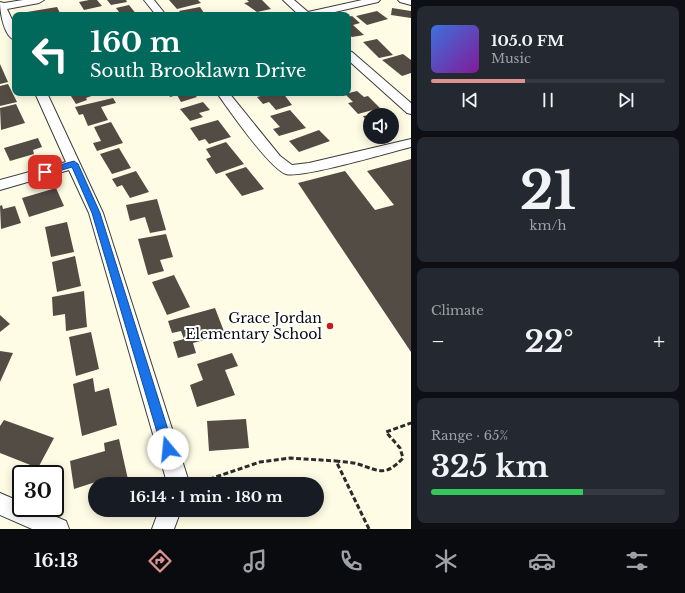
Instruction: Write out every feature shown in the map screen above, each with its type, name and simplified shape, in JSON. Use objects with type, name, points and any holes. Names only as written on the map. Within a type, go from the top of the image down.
[{"type":"street","points":[[12,30],[1,6],[38,0]]},
{"type":"street","points":[[149,0],[159,12]]},
{"type":"street","points":[[288,0],[302,12]]},
{"type":"street","points":[[321,12],[375,0]]},
{"type":"street","points":[[403,0],[411,2]]},
{"type":"street","points":[[351,57],[411,110]]},
{"type":"street","points":[[42,96],[96,213],[176,477]]},
{"type":"street","points":[[225,96],[275,158],[289,170],[309,168],[411,143]]},
{"type":"street","points":[[0,185],[74,164]]},
{"type":"street","points":[[0,504],[58,529]]},
{"type":"street","points":[[163,529],[167,517]]},
{"type":"path","points":[[216,477],[260,462],[290,458],[357,464],[380,472],[393,469],[403,458],[400,448],[386,432],[411,423]]},
{"type":"path","points":[[336,461],[350,494],[368,529]]},
{"type":"building","points":[[97,0],[102,6],[84,10],[79,2]]},
{"type":"building","points":[[107,0],[126,0],[127,2],[111,5]]},
{"type":"building","points":[[169,0],[198,0],[201,3],[177,9]]},
{"type":"building","points":[[247,0],[262,0],[271,9],[257,12],[244,3],[249,2]]},
{"type":"building","points":[[129,5],[135,12],[119,12],[116,8]]},
{"type":"building","points":[[57,7],[60,12],[27,12]]},
{"type":"building","points":[[200,7],[203,12],[180,12],[179,11]]},
{"type":"building","points":[[392,8],[411,11],[411,18],[391,15]]},
{"type":"building","points":[[377,11],[388,19],[367,25],[356,16]]},
{"type":"building","points":[[351,16],[360,23],[353,25],[364,35],[351,36]]},
{"type":"building","points":[[377,39],[393,55],[379,58],[363,42]]},
{"type":"building","points":[[403,54],[411,60],[411,73],[402,76],[382,60]]},
{"type":"building","points":[[0,64],[8,82],[0,84]]},
{"type":"building","points":[[8,84],[12,92],[12,96],[14,96],[17,102],[0,106],[0,86]]},
{"type":"building","points":[[357,91],[364,97],[368,96],[380,108],[363,108],[363,113],[358,114],[348,103],[353,102],[347,96],[351,96],[351,92]]},
{"type":"building","points":[[71,96],[91,96],[86,98],[87,100],[76,104]]},
{"type":"building","points":[[178,96],[197,97],[181,102]]},
{"type":"building","points":[[285,96],[292,105],[276,110],[269,102],[263,104],[257,97]]},
{"type":"building","points":[[113,98],[116,103],[101,107],[108,120],[88,126],[83,114],[79,115],[75,107]]},
{"type":"building","points":[[203,102],[210,110],[199,113],[203,117],[190,121],[180,109]]},
{"type":"building","points":[[16,104],[25,123],[1,130],[0,108]]},
{"type":"building","points":[[290,110],[306,128],[279,136],[273,129],[280,127],[270,116]]},
{"type":"building","points":[[218,120],[231,137],[209,144],[205,139],[199,141],[190,128]]},
{"type":"building","points":[[111,122],[123,143],[97,151],[93,143],[101,141],[94,127]]},
{"type":"building","points":[[319,130],[330,141],[299,152],[289,141]]},
{"type":"building","points":[[38,138],[42,147],[33,150],[34,154],[10,161],[4,148]]},
{"type":"building","points":[[226,142],[244,164],[216,174],[206,159],[211,157],[206,149]]},
{"type":"building","points":[[119,148],[131,168],[112,174],[100,154]]},
{"type":"building","points":[[411,159],[411,352],[298,183],[345,171],[375,210],[394,205],[367,171]]},
{"type":"building","points":[[246,167],[264,189],[242,196],[225,174]]},
{"type":"building","points":[[136,171],[149,192],[130,198],[122,185],[117,187],[112,179]]},
{"type":"building","points":[[56,188],[64,206],[29,217],[22,198]]},
{"type":"building","points":[[157,199],[166,230],[150,233],[145,217],[130,221],[126,205]]},
{"type":"building","points":[[2,205],[3,209],[15,206],[21,223],[1,229],[0,206]]},
{"type":"building","points":[[67,222],[74,252],[51,257],[45,227]]},
{"type":"building","points":[[166,234],[173,257],[160,260],[164,271],[148,275],[138,239]]},
{"type":"building","points":[[75,256],[81,286],[57,292],[52,262]]},
{"type":"building","points":[[174,275],[190,307],[167,315],[152,282]]},
{"type":"building","points":[[84,291],[87,327],[66,331],[65,314],[53,316],[52,297]]},
{"type":"building","points":[[215,308],[225,334],[193,343],[196,353],[178,358],[173,342],[184,339],[181,331],[172,333],[168,321]]},
{"type":"building","points":[[0,315],[10,324],[0,332]]},
{"type":"building","points":[[91,332],[99,369],[76,376],[69,337]]},
{"type":"building","points":[[0,351],[13,353],[0,382]]},
{"type":"building","points":[[232,353],[238,366],[225,370],[235,395],[197,407],[190,385],[203,380],[197,364]]},
{"type":"building","points":[[93,378],[95,392],[109,388],[117,425],[82,436],[73,384]]},
{"type":"building","points":[[246,419],[249,448],[209,451],[207,421]]},
{"type":"building","points":[[4,420],[54,438],[40,465],[30,465],[0,453],[0,426]]},
{"type":"building","points":[[119,439],[127,477],[88,477],[88,484],[74,489],[70,461],[105,451],[104,443]]},
{"type":"place","name":"Grace Jordan Elementary School","points":[[330,326]]},
{"type":"route","points":[[45,172],[74,164],[96,213],[168,449]]}]
